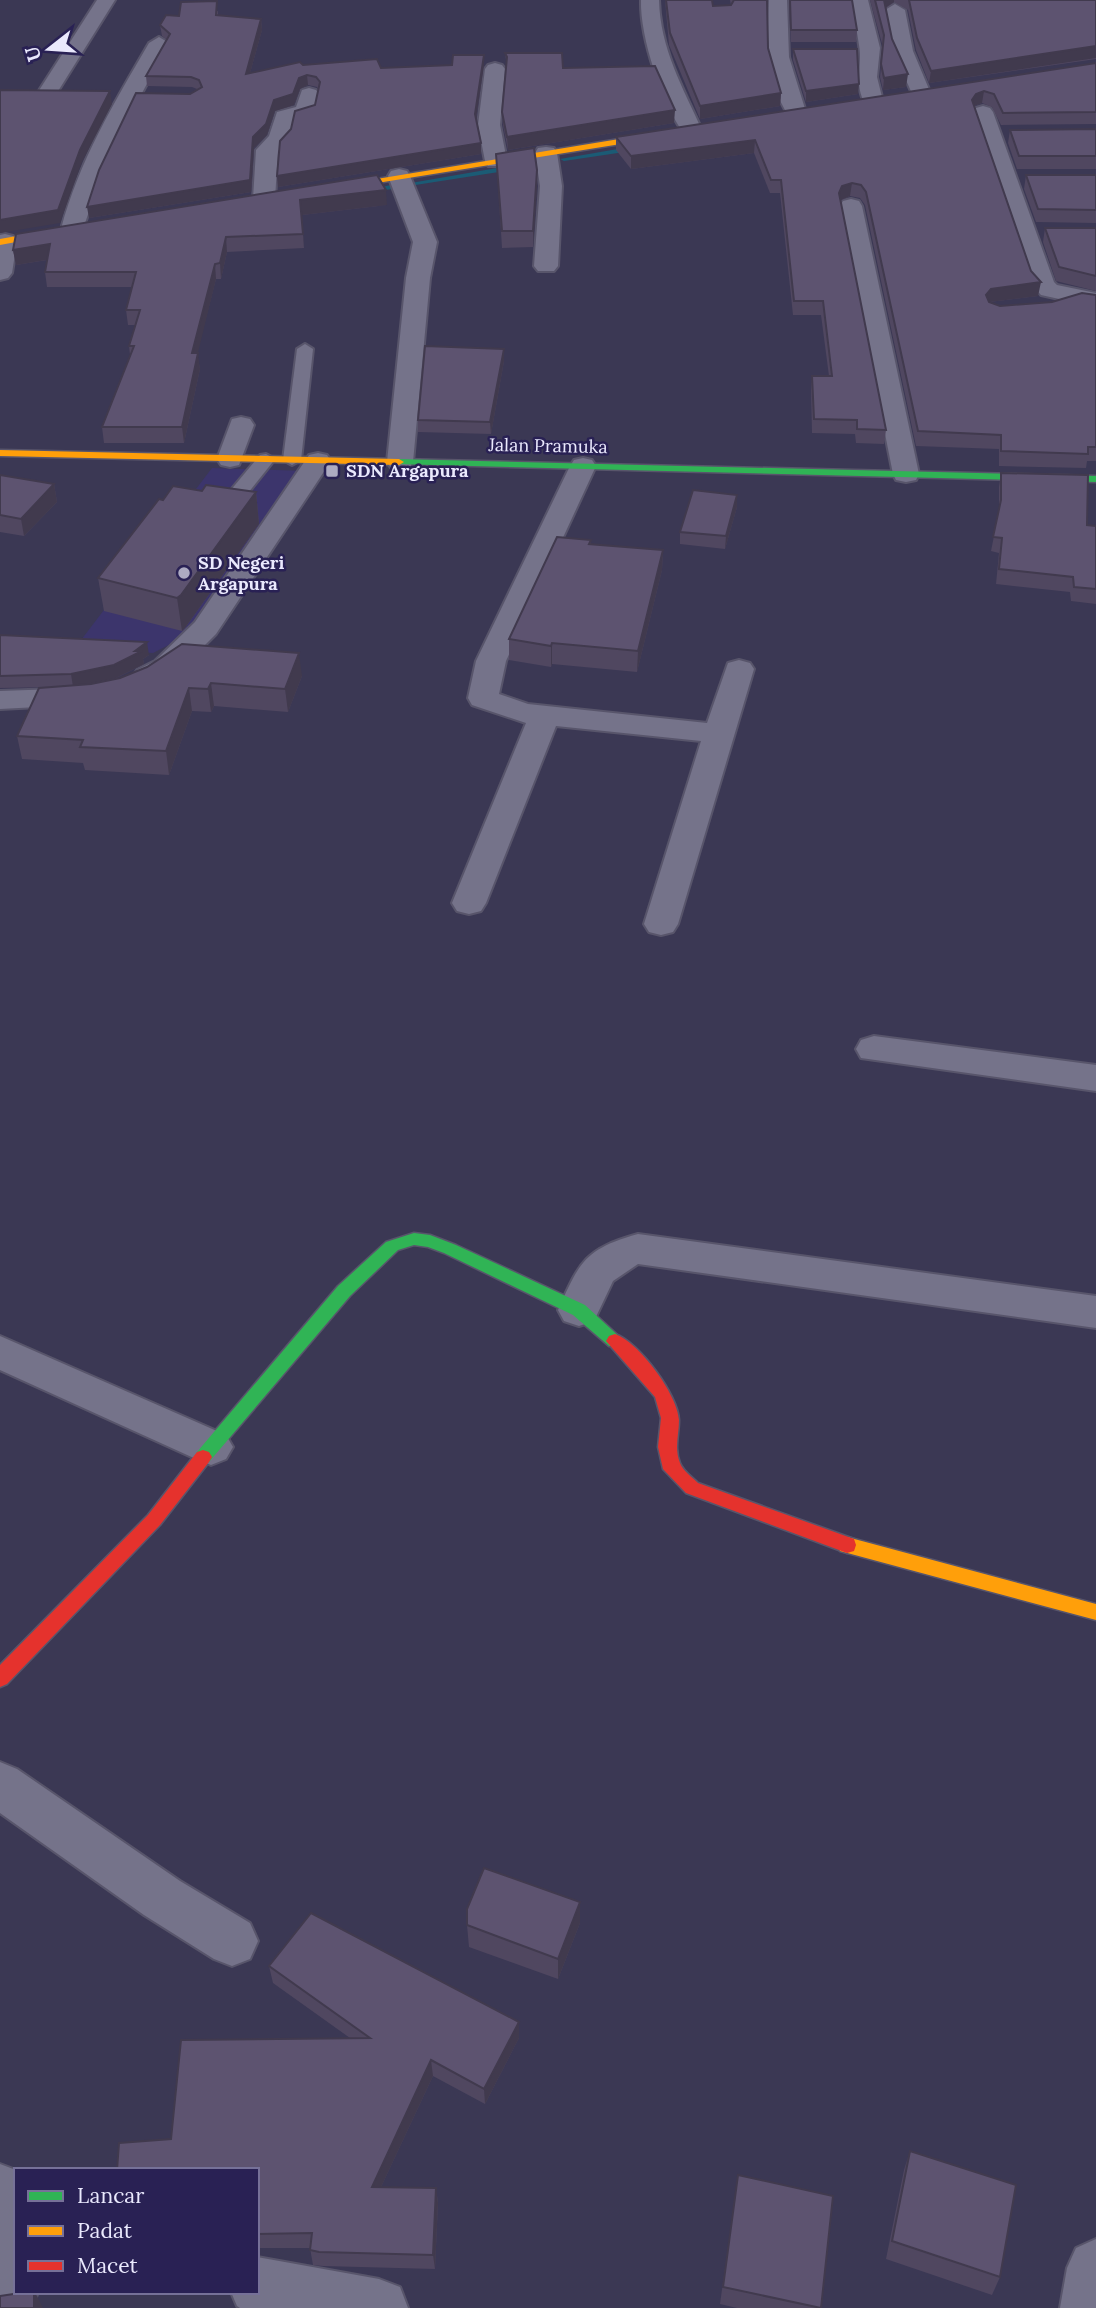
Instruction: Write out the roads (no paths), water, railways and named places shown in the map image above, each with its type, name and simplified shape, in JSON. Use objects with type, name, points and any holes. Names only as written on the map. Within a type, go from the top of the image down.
[{"type":"street","points":[[48,92],[106,0]]},
{"type":"street","points":[[304,192],[697,129],[656,44],[649,14],[650,0]]},
{"type":"street","points":[[778,0],[785,51],[783,80],[798,112]]},
{"type":"street","points":[[859,0],[860,51],[874,101]]},
{"type":"street","points":[[895,10],[903,51],[920,94]]},
{"type":"street","points":[[0,273],[3,241],[78,228],[80,195],[127,95],[159,43]]},
{"type":"street","points":[[495,69],[489,125],[496,161]]},
{"type":"street","points":[[24,92],[74,93]]},
{"type":"street","points":[[100,94],[156,96]]},
{"type":"street","points":[[262,199],[267,150],[279,138],[284,116],[306,111],[309,94]]},
{"type":"street","points":[[982,112],[1008,179],[1023,232],[1043,284],[1049,290],[1087,298]]},
{"type":"street","points":[[992,134],[1015,134]]},
{"type":"street","points":[[546,153],[551,186],[546,266]]},
{"type":"street","points":[[399,176],[425,242],[418,278],[400,462]]},
{"type":"street","points":[[1008,179],[1033,179]]},
{"type":"street","points":[[851,206],[906,474]]},
{"type":"street","points":[[1023,232],[1047,232]]},
{"type":"street","points":[[1037,307],[1087,298]]},
{"type":"street","points":[[230,459],[241,425]]},
{"type":"street","name":"Jalan Pramuka","points":[[0,453],[1096,479]]},
{"type":"street","points":[[0,700],[71,699],[111,691],[166,667],[205,628],[305,460]]},
{"type":"street","points":[[583,466],[491,662],[483,698],[523,713],[719,734]]},
{"type":"street","points":[[661,924],[739,669]]},
{"type":"street","points":[[469,904],[545,715]]},
{"type":"street","points":[[874,1049],[1096,1078]]},
{"type":"street","points":[[0,1678],[154,1520],[211,1447],[344,1291],[392,1246],[414,1239],[430,1241],[579,1310],[638,1362],[663,1394],[670,1418],[667,1447],[672,1469],[692,1488],[842,1544],[1096,1612]]},
{"type":"street","points":[[579,1310],[597,1271],[615,1255],[638,1249],[1096,1312]]},
{"type":"street","points":[[0,1352],[211,1447]]},
{"type":"street","points":[[0,1785],[162,1898],[232,1941]]},
{"type":"street","points":[[0,2192],[4,2228],[0,2246]]},
{"type":"street","points":[[1089,2308],[1096,2268]]},
{"type":"street","points":[[259,2286],[379,2308]]},
{"type":"lane","points":[[305,349],[305,460]]},
{"type":"lane","points":[[222,513],[266,459]]},
{"type":"waterway","points":[[564,159],[635,148]]},
{"type":"waterway","points":[[409,184],[515,167]]},
{"type":"waterway","points":[[365,191],[396,186]]},
{"type":"place","name":"SDN Argapura","points":[[332,471]]},
{"type":"place","name":"SD Negeri Argapura","points":[[184,573]]}]
